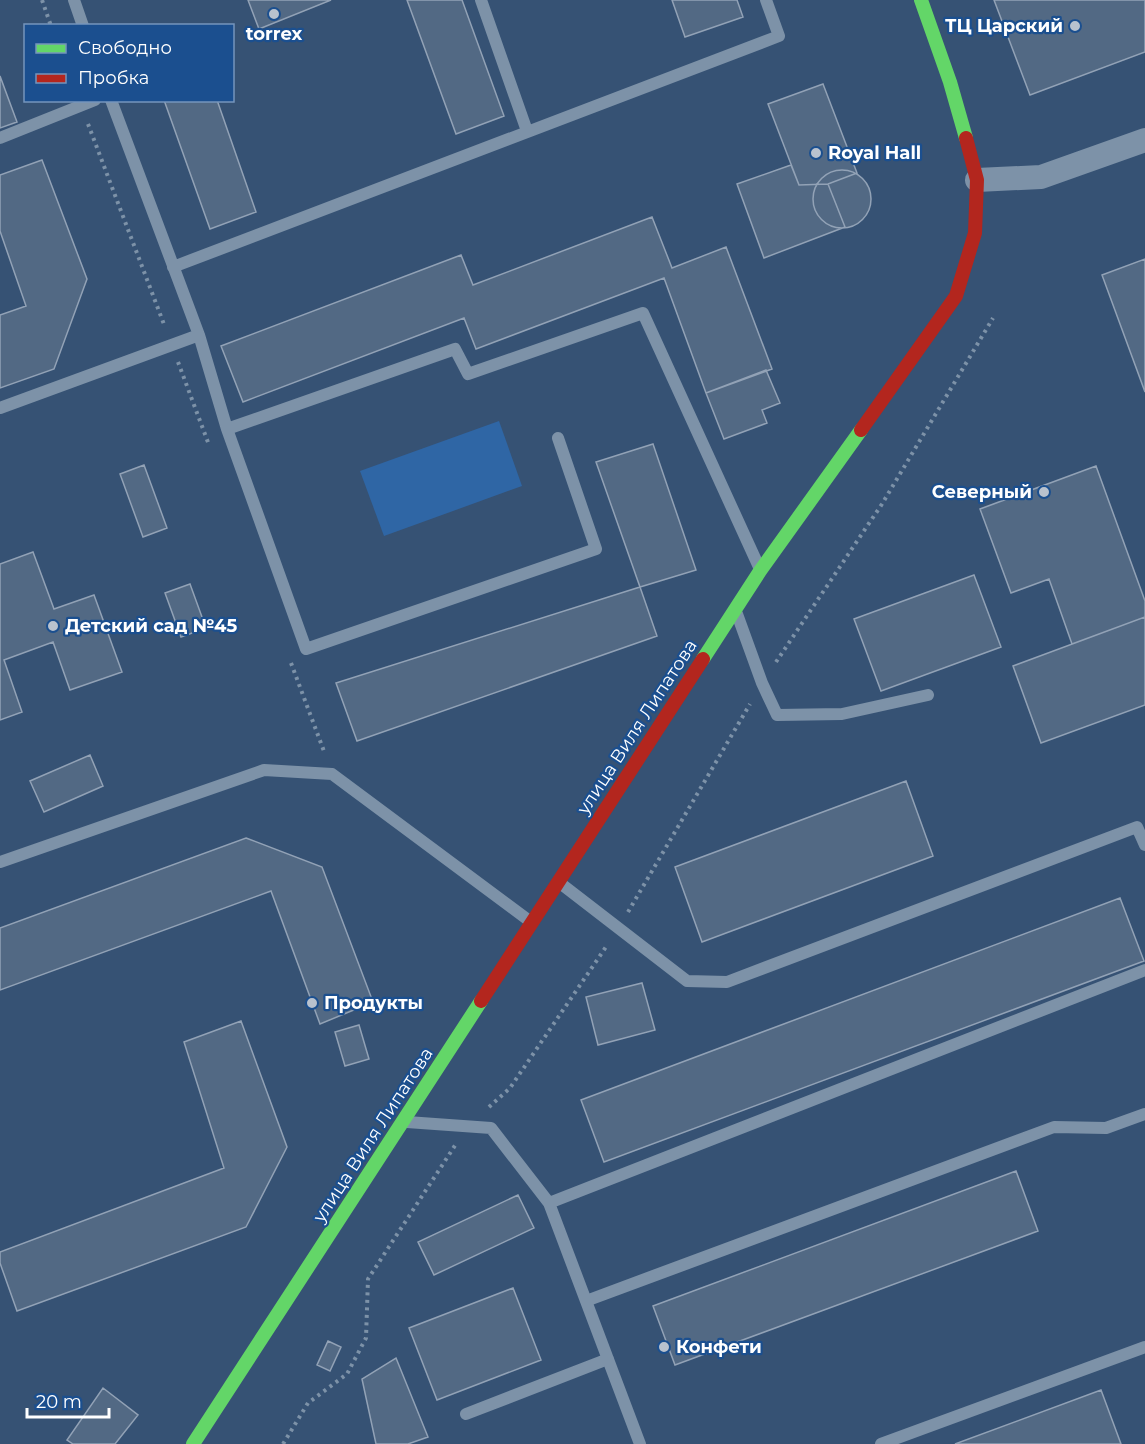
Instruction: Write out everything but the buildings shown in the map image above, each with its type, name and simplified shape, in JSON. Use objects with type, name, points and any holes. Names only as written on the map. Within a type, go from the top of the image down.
[{"type":"street","name":"улица Виля Липатова","points":[[193,1444],[760,571],[956,296],[975,233],[977,180],[950,82],[921,0]]},
{"type":"street","points":[[977,180],[1041,177],[1145,140]]},
{"type":"lane","points":[[74,0],[82,24]]},
{"type":"lane","points":[[481,0],[527,131]]},
{"type":"lane","points":[[173,267],[779,36],[766,0]]},
{"type":"lane","points":[[0,138],[90,102]]},
{"type":"lane","points":[[112,102],[199,335],[227,429],[306,649],[596,549],[558,438]]},
{"type":"lane","points":[[227,429],[455,349],[468,374],[643,313],[760,571]]},
{"type":"lane","points":[[0,408],[199,335]]},
{"type":"lane","points":[[735,610],[762,683],[777,715],[842,714],[928,695]]},
{"type":"lane","points":[[0,862],[264,770],[332,774],[532,922]]},
{"type":"lane","points":[[559,882],[687,981],[727,982],[1137,826],[1145,845]]},
{"type":"lane","points":[[549,1203],[1145,970]]},
{"type":"lane","points":[[586,1301],[1054,1127],[1106,1128],[1145,1114]]},
{"type":"lane","points":[[402,1122],[490,1128],[549,1203],[640,1444]]},
{"type":"lane","points":[[880,1444],[1145,1347]]},
{"type":"lane","points":[[466,1414],[608,1359]]},
{"type":"path","points":[[42,0],[50,24]]},
{"type":"path","points":[[81,106],[213,455]]},
{"type":"path","points":[[284,1444],[308,1403],[347,1374],[366,1338],[368,1278],[467,1126],[510,1088],[618,928],[762,683],[882,504],[993,318]]},
{"type":"path","points":[[287,653],[332,774]]},
{"type":"shaded area","points":[[499,421],[522,486],[384,536],[360,471]]},
{"type":"traffic: fast","points":[[921,0],[950,82],[966,138]]},
{"type":"traffic: fast","points":[[703,659],[760,571],[861,430]]},
{"type":"traffic: fast","points":[[193,1444],[481,1001]]},
{"type":"traffic: jam","points":[[861,430],[956,296],[975,233],[977,180],[966,138]]},
{"type":"traffic: jam","points":[[481,1001],[703,659]]},
{"type":"place","name":"torrex","points":[[274,14]]},
{"type":"place","name":"ТЦ Царский","points":[[1075,26]]},
{"type":"place","name":"Royal Hall","points":[[816,153]]},
{"type":"place","name":"Северный","points":[[1044,492]]},
{"type":"place","name":"Детский сад №45","points":[[53,626]]},
{"type":"place","name":"Продукты","points":[[312,1003]]},
{"type":"place","name":"Конфети","points":[[664,1347]]}]
